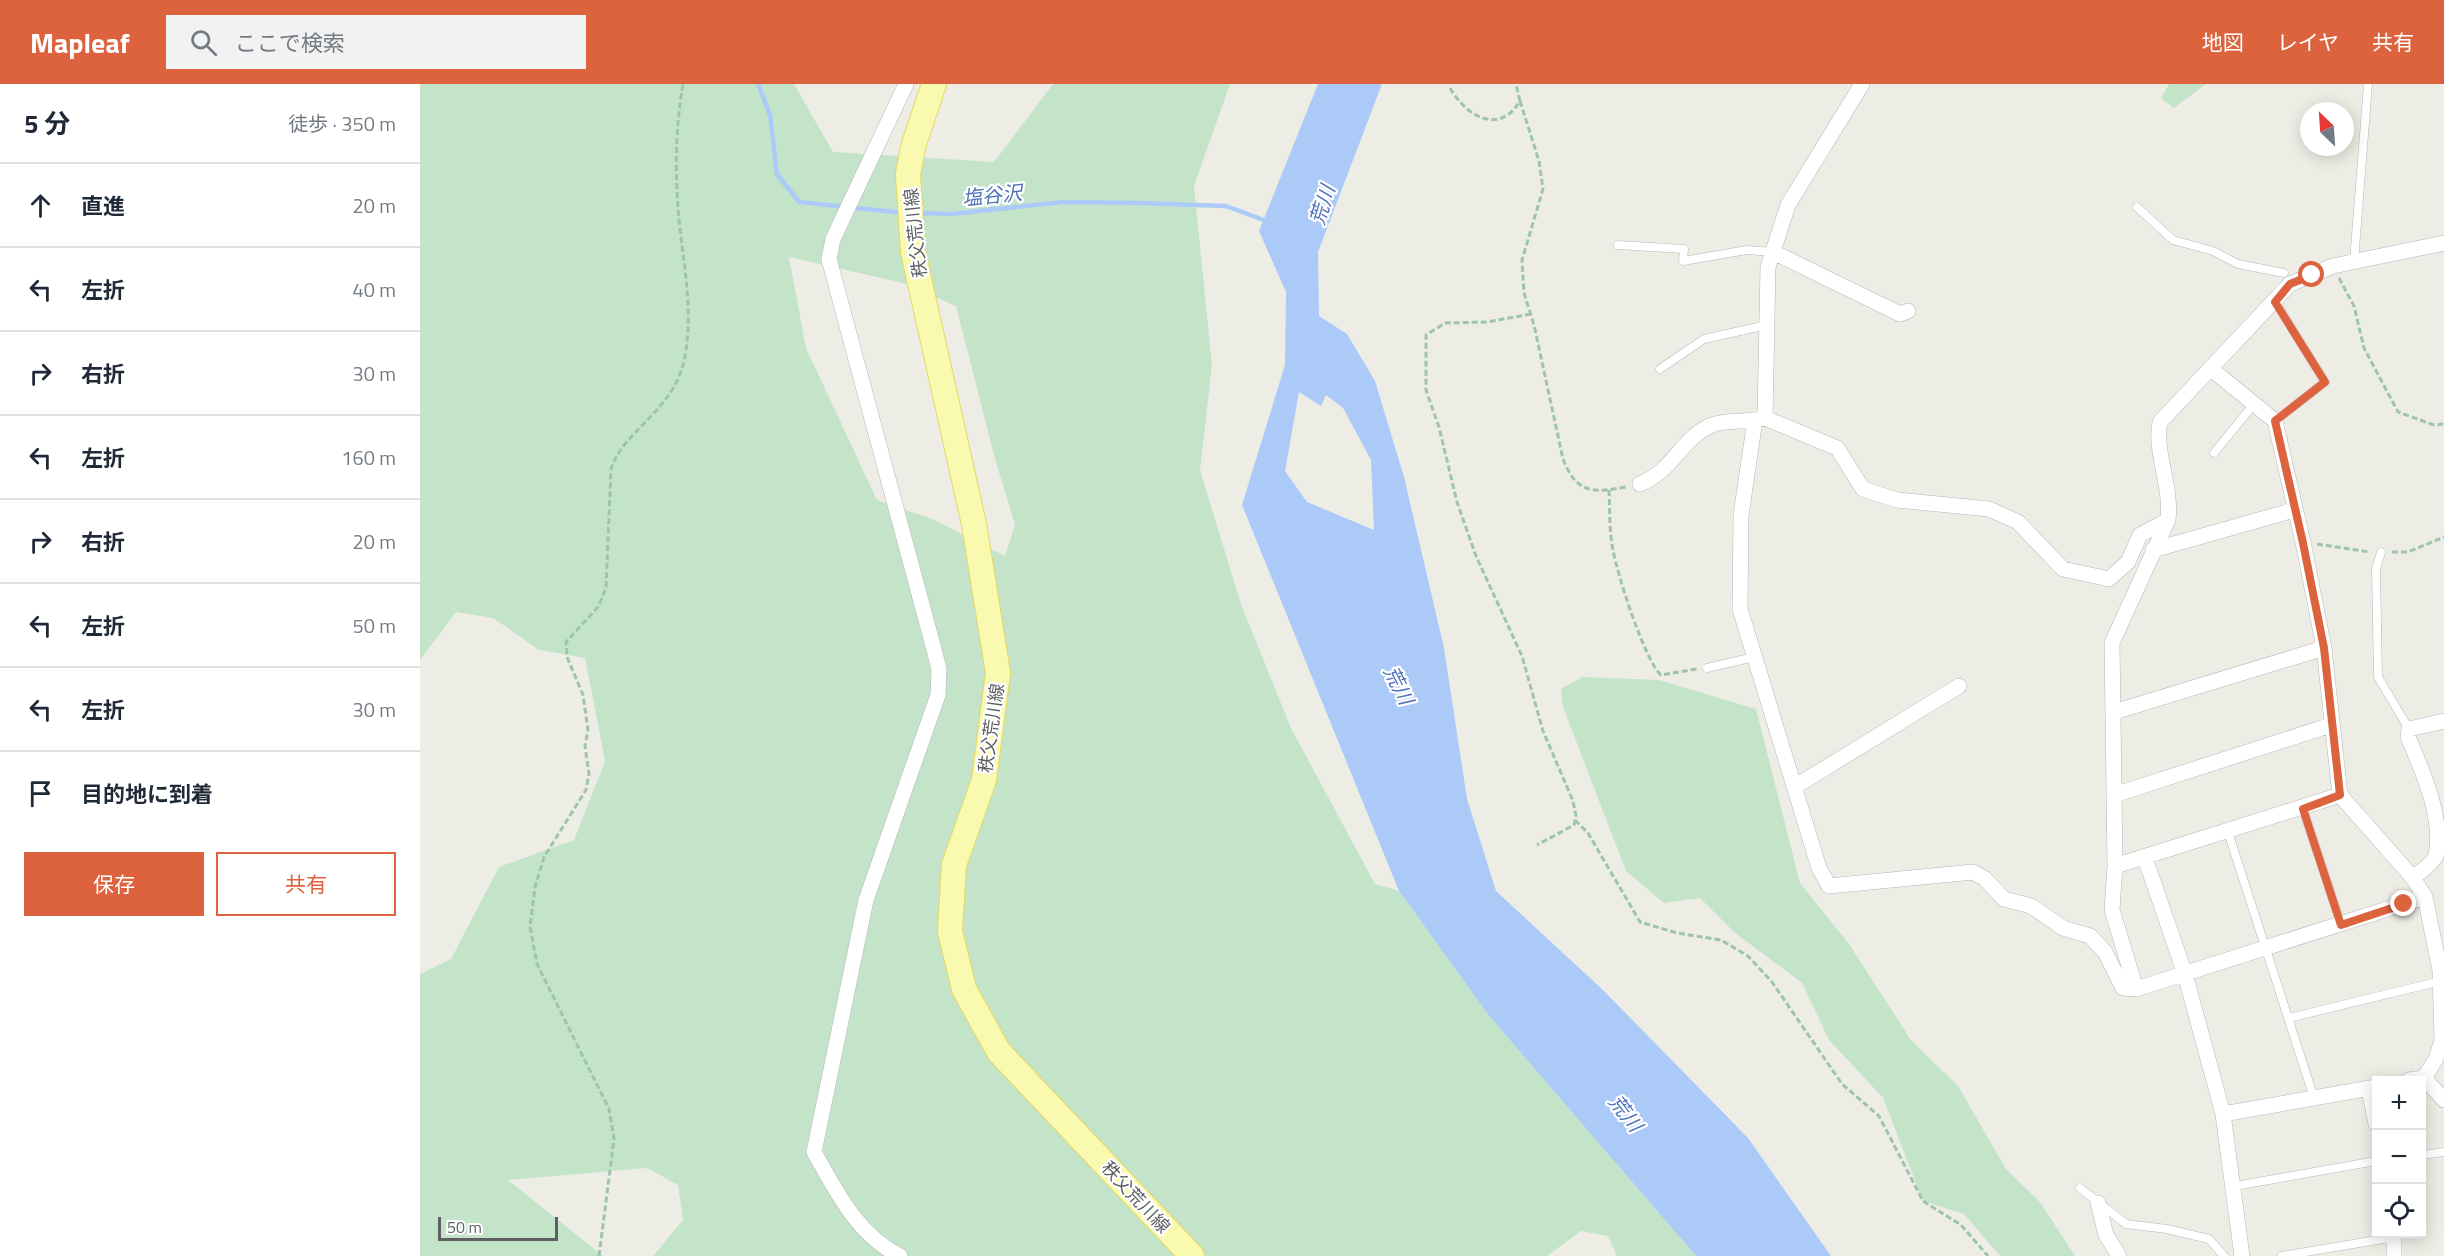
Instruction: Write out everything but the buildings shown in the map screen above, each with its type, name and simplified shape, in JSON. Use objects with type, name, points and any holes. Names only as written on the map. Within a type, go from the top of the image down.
[{"type":"main road","name":"秩父荒川線","points":[[934,84],[913,147],[908,174],[913,252],[974,524],[998,673],[984,780],[954,865],[950,932],[964,989],[999,1052],[1192,1256]]},
{"type":"street","points":[[900,1256],[886,1249],[850,1216],[814,1152],[866,900],[938,695],[939,669],[829,259],[833,239],[906,84]]},
{"type":"street","points":[[1862,84],[1788,205],[1768,267],[1767,325],[1760,419],[1741,515],[1740,609],[1796,786],[1819,868],[1829,886],[1973,872],[1985,879],[2004,900],[2031,906],[2063,928],[2090,936],[2105,952],[2123,988],[2136,988],[2185,974],[2425,897]]},
{"type":"street","points":[[2136,988],[2112,910],[2115,866],[2112,643],[2168,520],[2170,498],[2157,436],[2160,422],[2290,284],[2333,266],[2444,243]]},
{"type":"street","points":[[1773,252],[1900,314],[1908,311]]},
{"type":"street","points":[[2210,368],[2275,421],[2324,648],[2340,795],[2413,879],[2425,897],[2442,973],[2440,1059],[2426,1076]]},
{"type":"street","points":[[1640,484],[1656,477],[1676,458],[1690,438],[1713,424],[1760,419],[1837,448],[1863,489],[1897,500],[1989,509],[2018,522],[2063,568],[2109,579],[2128,562],[2140,535],[2168,520]]},
{"type":"street","points":[[2154,550],[2295,510]]},
{"type":"street","points":[[2114,712],[2324,648]]},
{"type":"street","points":[[1796,786],[1959,686]]},
{"type":"street","points":[[2413,879],[2436,857],[2440,832],[2439,800],[2408,737],[2409,729],[2444,721]]},
{"type":"street","points":[[2114,795],[2331,725]]},
{"type":"street","points":[[2115,866],[2303,809],[2340,795]]},
{"type":"street","points":[[2145,858],[2185,974],[2223,1114],[2235,1186],[2242,1256]]},
{"type":"street","points":[[2426,1080],[2444,1100]]},
{"type":"street","points":[[2223,1114],[2372,1087]]},
{"type":"street","points":[[2098,1203],[2106,1235],[2119,1256]]},
{"type":"street","points":[[2394,1256],[2395,1238]]},
{"type":"lane","points":[[2354,261],[2368,84]]},
{"type":"lane","points":[[2137,207],[2173,240],[2213,251],[2238,264],[2284,273]]},
{"type":"lane","points":[[1618,245],[1684,249],[1683,261],[1747,250],[1773,252]]},
{"type":"lane","points":[[2275,302],[2325,382],[2275,421]]},
{"type":"lane","points":[[1660,369],[1704,339],[1767,325]]},
{"type":"lane","points":[[2214,453],[2254,404]]},
{"type":"lane","points":[[2381,552],[2376,569],[2378,677],[2409,729]]},
{"type":"lane","points":[[1707,668],[1754,657]]},
{"type":"lane","points":[[2303,809],[2341,925]]},
{"type":"lane","points":[[2228,832],[2314,1098]]},
{"type":"lane","points":[[2289,1018],[2442,973]]},
{"type":"lane","points":[[2426,1154],[2444,1152]]},
{"type":"lane","points":[[2235,1186],[2372,1162]]},
{"type":"lane","points":[[2080,1188],[2126,1224],[2166,1229],[2209,1239],[2224,1256]]},
{"type":"lane","points":[[2282,1256],[2379,1238]]},
{"type":"path","points":[[599,1256],[614,1140],[609,1109],[537,964],[531,938],[531,912],[535,887],[544,857],[586,790],[589,774],[585,746],[588,730],[582,695],[567,657],[567,642],[598,607],[606,588],[611,469],[618,455],[666,401],[684,362],[688,298],[675,158],[683,84]]},
{"type":"path","points":[[1516,84],[1539,161],[1543,189],[1522,260],[1524,293],[1531,314],[1563,459],[1571,478],[1584,488],[1609,490],[1640,484]]},
{"type":"path","points":[[1450,88],[1459,104],[1477,116],[1495,120],[1514,112],[1520,101]]},
{"type":"path","points":[[2333,266],[2354,306],[2364,348],[2398,412],[2434,425],[2444,424]]},
{"type":"path","points":[[1531,314],[1487,322],[1445,323],[1426,335],[1426,390],[1439,427],[1461,513],[1476,556],[1522,656],[1543,731],[1573,801],[1574,825],[1537,845]]},
{"type":"path","points":[[1609,490],[1612,550],[1645,650],[1655,670],[1661,675],[1707,668]]},
{"type":"path","points":[[1575,820],[1588,833],[1640,922],[1677,933],[1721,940],[1748,956],[1772,982],[1842,1083],[1879,1116],[1923,1201],[1961,1225],[1988,1256]]},
{"type":"green space","points":[[420,84],[794,84],[833,152],[994,162],[1053,84],[1230,84],[1194,186],[1212,365],[1200,470],[1241,604],[1291,728],[1375,884],[1399,891],[1490,1017],[1696,1256],[1617,1256],[1608,1236],[1581,1231],[1547,1256],[653,1256],[683,1220],[678,1185],[647,1168],[508,1180],[603,1256],[420,1256],[420,974],[451,959],[499,867],[574,840],[605,761],[585,658],[539,650],[493,618],[456,612],[420,660]],"holes":[[[789,257],[903,283],[956,306],[995,459],[1015,525],[1005,556],[932,519],[877,500],[806,348]]]},
{"type":"green space","points":[[2169,84],[2206,84],[2174,108],[2161,98]]},
{"type":"green space","points":[[1582,677],[1659,680],[1756,709],[1800,883],[1849,944],[1911,1040],[1958,1086],[2006,1169],[2040,1202],[2075,1256],[2000,1256],[1964,1214],[1923,1201],[1883,1098],[1829,1040],[1802,983],[1735,933],[1700,898],[1664,903],[1626,871],[1563,707],[1561,689]]},
{"type":"water","name":"荒川","points":[[1318,84],[1382,84],[1318,252],[1319,316],[1347,334],[1375,381],[1404,477],[1444,648],[1467,799],[1496,891],[1602,989],[1748,1138],[1831,1256],[1696,1256],[1490,1017],[1399,891],[1242,505],[1285,365],[1286,292],[1259,231]],"holes":[[[1299,392],[1321,406],[1326,395],[1343,408],[1371,460],[1374,530],[1307,502],[1285,471]]]},
{"type":"waterway","name":"塩谷沢","points":[[758,84],[770,115],[777,174],[799,202],[904,213]]},
{"type":"waterway","name":"塩谷沢","points":[[918,213],[951,214],[1064,202],[1140,203],[1226,206],[1269,222]]},
{"type":"route","points":[[2312,275],[2290,284],[2275,302],[2325,382],[2275,421],[2324,648],[2340,795],[2303,809],[2341,925],[2404,904]]}]
